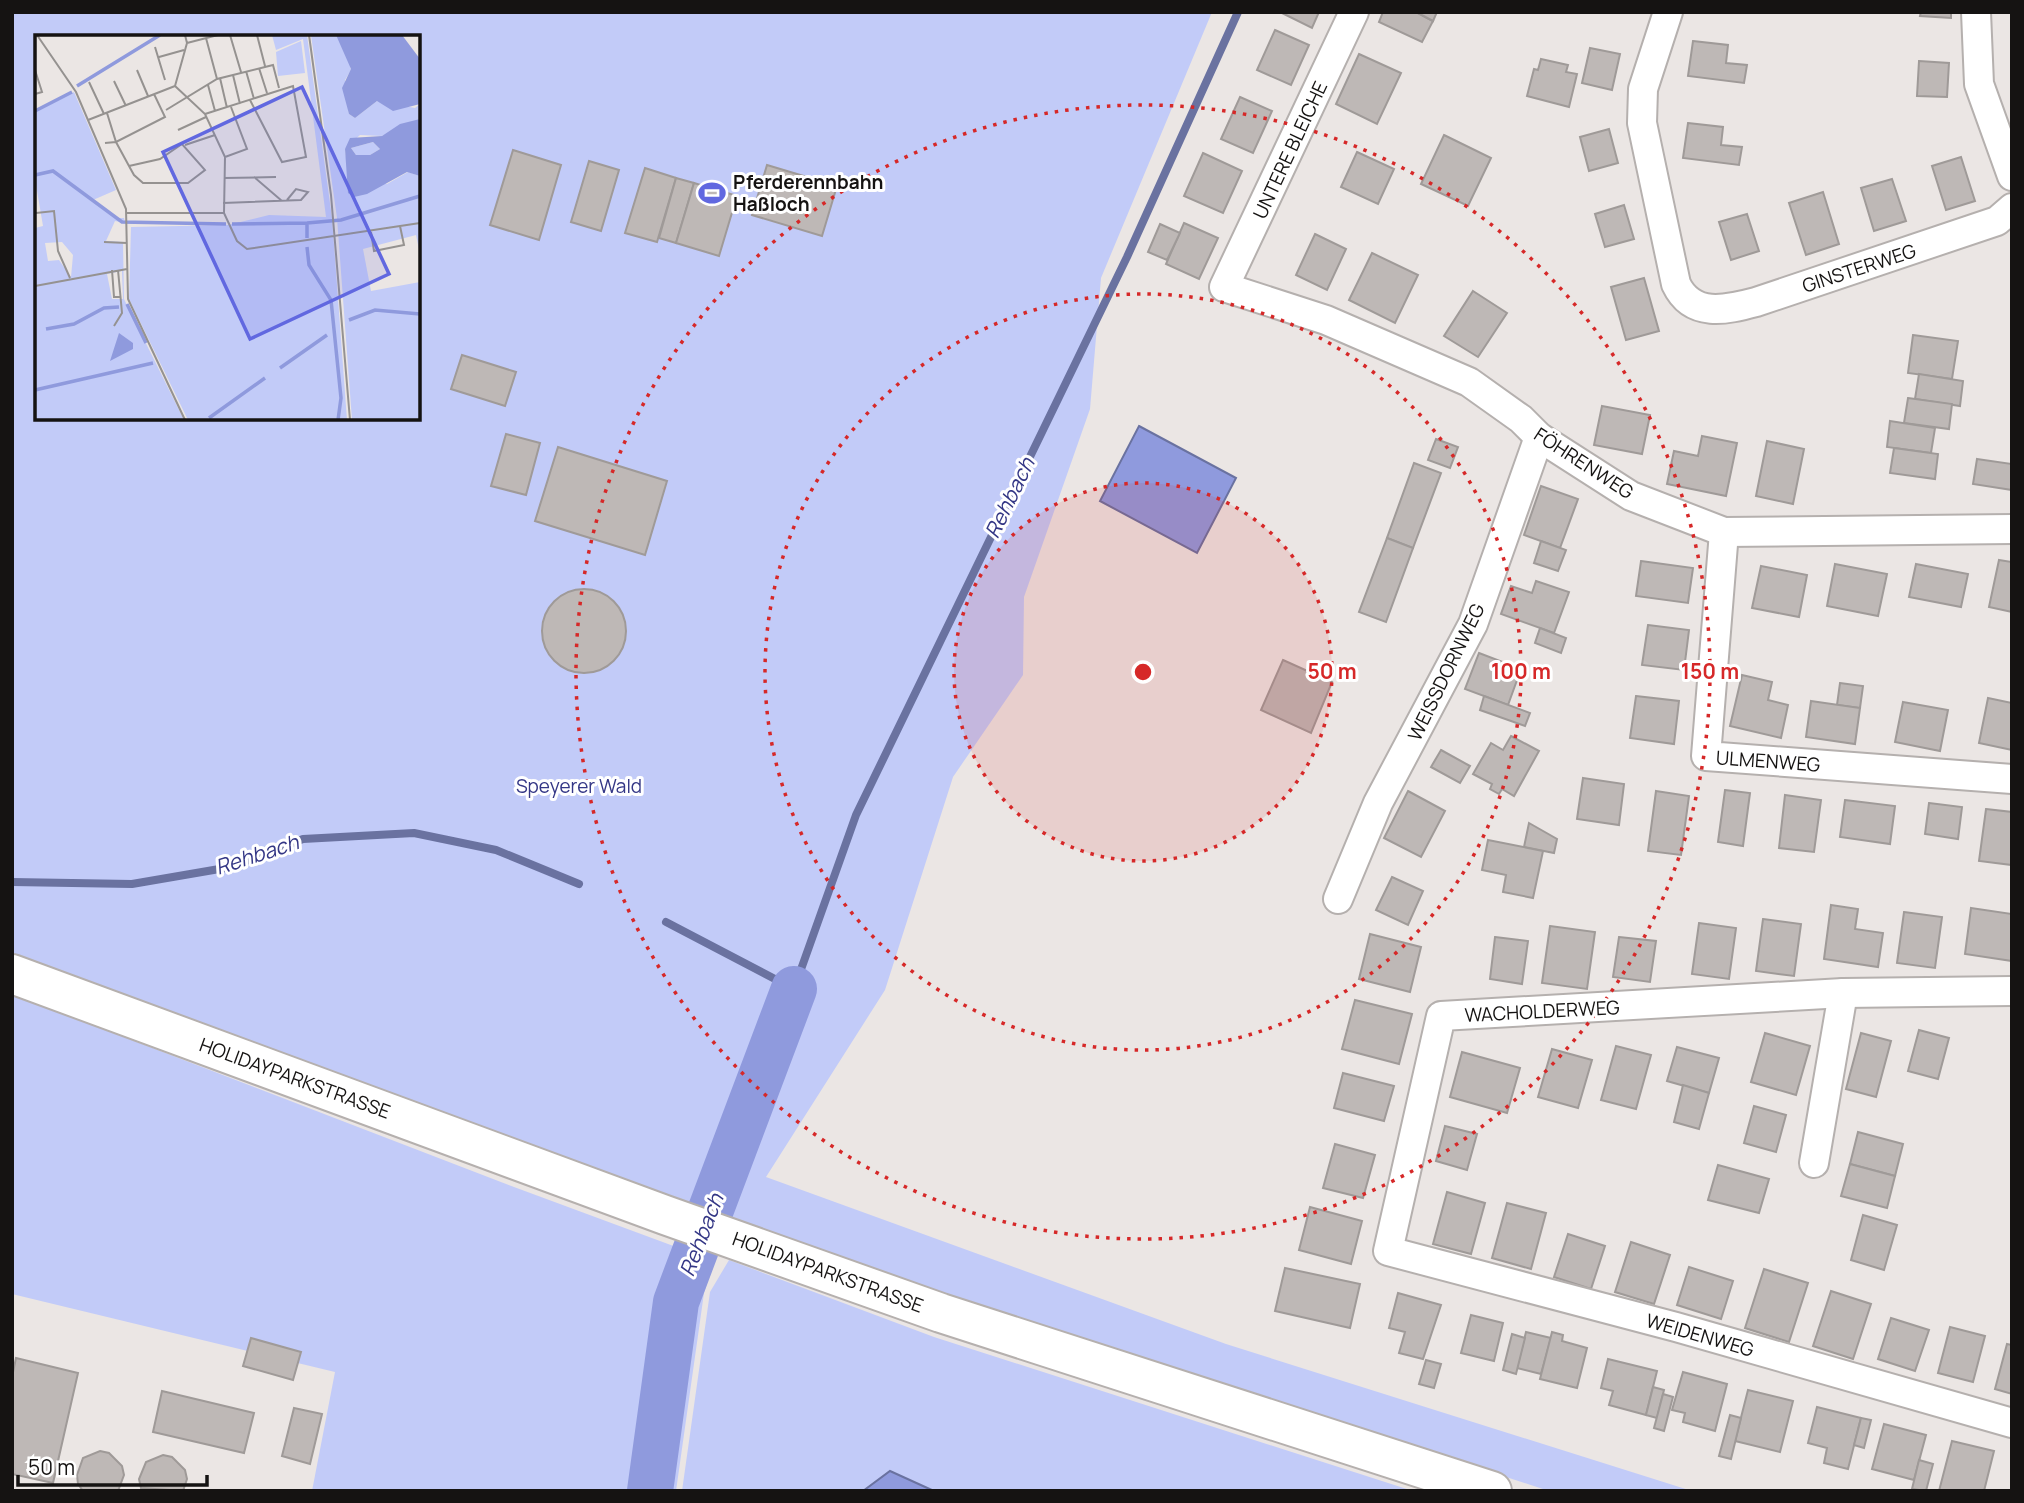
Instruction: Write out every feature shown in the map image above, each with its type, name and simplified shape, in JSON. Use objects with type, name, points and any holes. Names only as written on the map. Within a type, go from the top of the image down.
[{"type":"main road","name":"HOLIDAYPARKSTRASSE","points":[[12,974],[665,1215],[954,1317],[1492,1491]]},
{"type":"street","name":"UNTERE BLEICHE","points":[[1224,287],[1354,12]]},
{"type":"street","name":"GINSTERWEG","points":[[1668,12],[1643,89],[1642,123],[1676,284],[1681,295],[1700,307],[1717,310],[1756,302],[1997,221],[2012,208]]},
{"type":"street","points":[[1976,12],[1979,84],[2012,176]]},
{"type":"street","name":"FÖHRENWEG","points":[[1224,287],[1326,320],[1469,382],[1521,419],[1539,437],[1631,496],[1724,532],[2012,529]]},
{"type":"street","name":"WEISSDORNWEG","points":[[1338,900],[1378,803],[1473,624],[1539,437]]},
{"type":"street","name":"ULMENWEG","points":[[1724,532],[1706,756],[2012,779]]},
{"type":"street","name":"WACHOLDERWEG","points":[[1388,1251],[1441,1016],[1843,993],[2012,991]]},
{"type":"street","points":[[1814,1163],[1843,993]]},
{"type":"street","name":"WEIDENWEG","points":[[1388,1251],[1676,1327],[2012,1423]]},
{"type":"green space","name":"Speyerer Wald","points":[[12,12],[1212,12],[1101,278],[1090,409],[1024,597],[1023,675],[953,777],[885,990],[766,1177],[1226,1344],[1692,1491],[1549,1491],[737,1226],[12,953]]},
{"type":"green space","points":[[12,994],[714,1261],[704,1293],[676,1491],[312,1491],[335,1372],[12,1294]]},
{"type":"green space","points":[[729,1260],[934,1337],[1413,1491],[934,1491],[890,1471],[863,1491],[682,1491],[710,1292]]},
{"type":"shaded area","points":[[1139,426],[1236,478],[1197,553],[1100,501]]},
{"type":"shaded area","points":[[890,1471],[934,1491],[863,1491]]},
{"type":"building","points":[[1280,12],[1319,12],[1312,28]]},
{"type":"building","points":[[1383,12],[1416,12],[1433,21],[1422,42],[1379,22]]},
{"type":"building","points":[[1416,12],[1437,12],[1433,21]]},
{"type":"building","points":[[1921,12],[1951,12],[1951,18],[1920,16]]},
{"type":"building","points":[[1275,30],[1309,45],[1291,85],[1257,70]]},
{"type":"building","points":[[1693,41],[1728,45],[1726,63],[1747,65],[1744,83],[1688,76]]},
{"type":"building","points":[[1590,48],[1620,54],[1612,90],[1582,83]]},
{"type":"building","points":[[1359,54],[1401,73],[1377,124],[1336,104]]},
{"type":"building","points":[[1541,59],[1568,65],[1566,72],[1577,74],[1569,107],[1527,96],[1534,69],[1538,70]]},
{"type":"building","points":[[1919,61],[1949,63],[1947,97],[1917,96]]},
{"type":"building","points":[[1240,97],[1272,111],[1253,153],[1221,139]]},
{"type":"building","points":[[1688,123],[1723,127],[1721,145],[1742,147],[1739,165],[1683,158]]},
{"type":"building","points":[[1609,129],[1618,163],[1589,171],[1580,137]]},
{"type":"building","points":[[1444,135],[1491,158],[1468,206],[1421,184]]},
{"type":"building","points":[[513,150],[561,165],[539,240],[490,225]]},
{"type":"building","points":[[1357,152],[1394,169],[1378,204],[1341,187]]},
{"type":"building","points":[[1203,153],[1242,171],[1223,213],[1184,196]]},
{"type":"building","points":[[1961,157],[1975,201],[1946,210],[1932,166]]},
{"type":"building","points":[[589,161],[619,170],[601,231],[571,222]]},
{"type":"building","points":[[767,165],[837,186],[822,236],[752,215]]},
{"type":"building","points":[[645,168],[676,178],[657,242],[625,233]]},
{"type":"building","points":[[676,178],[694,183],[676,243],[659,238]]},
{"type":"building","points":[[1892,179],[1906,221],[1874,231],[1861,188]]},
{"type":"building","points":[[694,183],[737,196],[719,256],[676,243]]},
{"type":"building","points":[[1823,192],[1839,244],[1806,255],[1789,203]]},
{"type":"building","points":[[1624,205],[1634,239],[1605,247],[1595,214]]},
{"type":"building","points":[[1747,214],[1759,251],[1731,260],[1719,222]]},
{"type":"building","points":[[1184,223],[1218,238],[1199,279],[1166,264]]},
{"type":"building","points":[[1160,224],[1180,233],[1167,260],[1148,252]]},
{"type":"building","points":[[1315,234],[1346,249],[1327,290],[1296,275]]},
{"type":"building","points":[[1372,253],[1418,275],[1395,323],[1349,300]]},
{"type":"building","points":[[1644,278],[1659,331],[1626,340],[1611,287]]},
{"type":"building","points":[[1473,291],[1507,313],[1478,357],[1444,336]]},
{"type":"building","points":[[1913,335],[1958,341],[1952,379],[1908,373]]},
{"type":"building","points":[[462,355],[516,372],[505,406],[451,389]]},
{"type":"building","points":[[1919,374],[1963,381],[1960,406],[1915,399]]},
{"type":"building","points":[[1908,398],[1952,404],[1949,429],[1904,423]]},
{"type":"building","points":[[1602,406],[1650,415],[1642,454],[1594,445]]},
{"type":"building","points":[[1890,421],[1935,428],[1931,453],[1887,447]]},
{"type":"building","points":[[506,434],[540,443],[526,495],[491,486]]},
{"type":"building","points":[[1702,436],[1737,443],[1726,496],[1667,484],[1674,451],[1698,456]]},
{"type":"building","points":[[1436,439],[1458,447],[1450,468],[1428,460]]},
{"type":"building","points":[[1767,441],[1804,449],[1793,504],[1756,496]]},
{"type":"building","points":[[558,447],[667,481],[645,555],[535,521]]},
{"type":"building","points":[[1894,448],[1938,454],[1935,479],[1890,473]]},
{"type":"building","points":[[1977,459],[2012,464],[2012,490],[1973,484]]},
{"type":"building","points":[[1414,463],[1441,473],[1413,548],[1387,538]]},
{"type":"building","points":[[1541,486],[1578,499],[1560,548],[1524,535]]},
{"type":"building","points":[[1387,538],[1413,548],[1386,622],[1359,612]]},
{"type":"building","points":[[1541,541],[1566,550],[1558,571],[1534,563]]},
{"type":"building","points":[[1999,560],[2012,562],[2012,612],[1989,607]]},
{"type":"building","points":[[1641,561],[1693,568],[1688,603],[1636,596]]},
{"type":"building","points":[[1835,564],[1887,574],[1878,616],[1827,606]]},
{"type":"building","points":[[1916,564],[1968,574],[1961,607],[1909,597]]},
{"type":"building","points":[[1761,566],[1807,575],[1799,617],[1752,608]]},
{"type":"building","points":[[1536,581],[1569,592],[1554,633],[1501,614],[1511,586],[1532,593]]},
{"type":"building","points":[[584,589],[607,596],[619,608],[626,631],[619,654],[607,666],[584,673],[561,666],[549,654],[542,631],[549,608],[561,596]]},
{"type":"building","points":[[1648,625],[1689,630],[1684,670],[1642,665]]},
{"type":"building","points":[[1540,628],[1566,638],[1561,653],[1535,643]]},
{"type":"building","points":[[1479,653],[1521,669],[1508,705],[1465,689]]},
{"type":"building","points":[[1283,660],[1332,682],[1311,733],[1261,710]]},
{"type":"building","points":[[1742,675],[1772,682],[1768,700],[1788,705],[1781,738],[1730,726]]},
{"type":"building","points":[[1840,683],[1863,686],[1860,708],[1837,705]]},
{"type":"building","points":[[1484,696],[1530,713],[1525,726],[1480,710]]},
{"type":"building","points":[[1636,696],[1679,701],[1674,744],[1630,738]]},
{"type":"building","points":[[1988,698],[2012,703],[2012,750],[1979,743]]},
{"type":"building","points":[[1811,701],[1860,708],[1855,744],[1806,737]]},
{"type":"building","points":[[1903,702],[1948,710],[1940,751],[1895,742]]},
{"type":"building","points":[[1511,736],[1539,751],[1514,796],[1502,789],[1499,794],[1490,789],[1492,784],[1473,774],[1491,743],[1503,750]]},
{"type":"building","points":[[1441,750],[1470,766],[1460,783],[1431,767]]},
{"type":"building","points":[[1583,778],[1624,784],[1619,825],[1577,819]]},
{"type":"building","points":[[1725,790],[1750,793],[1743,846],[1718,842]]},
{"type":"building","points":[[1408,791],[1445,811],[1421,857],[1384,838]]},
{"type":"building","points":[[1656,791],[1689,796],[1681,855],[1648,851]]},
{"type":"building","points":[[1785,795],[1821,800],[1814,852],[1779,848]]},
{"type":"building","points":[[1845,800],[1895,806],[1890,844],[1840,837]]},
{"type":"building","points":[[1929,803],[1962,807],[1958,839],[1925,834]]},
{"type":"building","points":[[1986,809],[2012,812],[2012,865],[1979,861]]},
{"type":"building","points":[[1529,823],[1557,839],[1554,853],[1524,847]]},
{"type":"building","points":[[1488,840],[1543,851],[1533,898],[1503,892],[1506,875],[1482,870]]},
{"type":"building","points":[[1392,877],[1423,891],[1408,925],[1376,910]]},
{"type":"building","points":[[1831,905],[1858,909],[1855,929],[1883,933],[1878,967],[1824,959]]},
{"type":"building","points":[[1971,908],[2012,914],[2012,961],[1965,954]]},
{"type":"building","points":[[1904,912],[1942,917],[1935,968],[1897,963]]},
{"type":"building","points":[[1763,919],[1801,924],[1794,976],[1756,971]]},
{"type":"building","points":[[1699,923],[1736,928],[1729,979],[1692,974]]},
{"type":"building","points":[[1550,926],[1595,932],[1587,989],[1542,983]]},
{"type":"building","points":[[1370,934],[1421,947],[1410,992],[1359,979]]},
{"type":"building","points":[[1495,937],[1528,941],[1522,984],[1490,979]]},
{"type":"building","points":[[1619,937],[1656,941],[1650,982],[1613,977]]},
{"type":"building","points":[[1355,1000],[1412,1014],[1399,1064],[1342,1049]]},
{"type":"building","points":[[1919,1030],[1949,1038],[1938,1079],[1908,1071]]},
{"type":"building","points":[[1765,1033],[1810,1046],[1796,1095],[1751,1082]]},
{"type":"building","points":[[1861,1033],[1891,1041],[1876,1097],[1846,1089]]},
{"type":"building","points":[[1616,1046],[1651,1055],[1636,1109],[1601,1100]]},
{"type":"building","points":[[1677,1047],[1719,1058],[1709,1093],[1667,1081]]},
{"type":"building","points":[[1552,1049],[1592,1060],[1578,1108],[1538,1097]]},
{"type":"building","points":[[1462,1052],[1520,1068],[1507,1113],[1450,1097]]},
{"type":"building","points":[[1343,1073],[1394,1086],[1384,1121],[1334,1108]]},
{"type":"building","points":[[1683,1085],[1709,1093],[1699,1129],[1674,1122]]},
{"type":"building","points":[[1754,1106],[1786,1115],[1776,1152],[1744,1143]]},
{"type":"building","points":[[1445,1126],[1477,1134],[1467,1170],[1436,1161]]},
{"type":"building","points":[[1858,1132],[1903,1144],[1895,1176],[1850,1164]]},
{"type":"building","points":[[1335,1144],[1375,1155],[1363,1198],[1323,1188]]},
{"type":"building","points":[[1850,1164],[1895,1176],[1887,1208],[1841,1196]]},
{"type":"building","points":[[1718,1165],[1769,1179],[1759,1213],[1708,1200]]},
{"type":"building","points":[[1447,1192],[1485,1203],[1471,1254],[1433,1244]]},
{"type":"building","points":[[1507,1203],[1546,1213],[1531,1269],[1492,1258]]},
{"type":"building","points":[[1310,1207],[1362,1221],[1351,1264],[1299,1250]]},
{"type":"building","points":[[1863,1215],[1897,1225],[1884,1270],[1851,1260]]},
{"type":"building","points":[[1568,1234],[1605,1246],[1591,1289],[1554,1277]]},
{"type":"building","points":[[1631,1242],[1670,1255],[1654,1304],[1615,1292]]},
{"type":"building","points":[[1689,1267],[1733,1281],[1721,1319],[1677,1305]]},
{"type":"building","points":[[1285,1268],[1360,1284],[1350,1328],[1275,1311]]},
{"type":"building","points":[[1764,1269],[1808,1283],[1789,1342],[1745,1328]]},
{"type":"building","points":[[1831,1291],[1871,1304],[1853,1359],[1813,1346]]},
{"type":"building","points":[[1398,1293],[1441,1305],[1423,1359],[1399,1353],[1405,1332],[1389,1328]]},
{"type":"building","points":[[1471,1315],[1503,1323],[1494,1361],[1461,1353]]},
{"type":"building","points":[[1891,1318],[1929,1330],[1915,1371],[1878,1359]]},
{"type":"building","points":[[1950,1327],[1985,1336],[1973,1382],[1938,1373]]},
{"type":"building","points":[[1526,1332],[1551,1338],[1541,1374],[1517,1368]]},
{"type":"building","points":[[1552,1332],[1563,1335],[1562,1341],[1587,1348],[1577,1388],[1540,1379]]},
{"type":"building","points":[[1512,1334],[1525,1338],[1516,1374],[1503,1370]]},
{"type":"building","points":[[251,1338],[301,1352],[293,1380],[243,1366]]},
{"type":"building","points":[[2007,1344],[2012,1345],[2012,1394],[1995,1389]]},
{"type":"building","points":[[16,1358],[78,1373],[53,1483],[12,1474],[12,1377]]},
{"type":"building","points":[[1608,1359],[1657,1371],[1646,1415],[1609,1405],[1613,1391],[1601,1388]]},
{"type":"building","points":[[1426,1360],[1441,1364],[1434,1388],[1419,1384]]},
{"type":"building","points":[[1683,1372],[1727,1384],[1715,1431],[1683,1422],[1685,1413],[1672,1410]]},
{"type":"building","points":[[1653,1387],[1664,1390],[1657,1418],[1646,1415]]},
{"type":"building","points":[[1748,1390],[1793,1401],[1780,1452],[1735,1441]]},
{"type":"building","points":[[162,1391],[254,1413],[244,1453],[153,1432]]},
{"type":"building","points":[[1663,1394],[1673,1397],[1664,1431],[1654,1428]]},
{"type":"building","points":[[1817,1407],[1861,1418],[1848,1469],[1824,1463],[1827,1448],[1808,1443]]},
{"type":"building","points":[[294,1408],[322,1414],[310,1464],[282,1456]]},
{"type":"building","points":[[1730,1415],[1741,1418],[1731,1459],[1719,1456]]},
{"type":"building","points":[[1861,1418],[1871,1420],[1864,1448],[1854,1445]]},
{"type":"building","points":[[1884,1424],[1926,1435],[1914,1480],[1872,1469]]},
{"type":"building","points":[[1952,1441],[1994,1451],[1984,1491],[1939,1491]]},
{"type":"building","points":[[100,1451],[109,1453],[122,1466],[124,1475],[118,1491],[83,1491],[78,1484],[77,1475],[83,1458]]},
{"type":"building","points":[[163,1455],[172,1457],[185,1470],[187,1479],[183,1491],[141,1488],[139,1479],[146,1462]]},
{"type":"building","points":[[1919,1460],[1933,1464],[1926,1491],[1912,1489]]},
{"type":"waterway","name":"Rehbach","points":[[666,922],[794,989],[856,815],[1127,257],[1238,12]]},
{"type":"waterway","name":"Rehbach","points":[[12,882],[132,884],[231,867],[303,839],[414,833],[496,850],[579,884]]},
{"type":"waterway","name":"Rehbach","points":[[650,1491],[676,1302],[794,989]]},
{"type":"place","name":"Pferderennbahn Haßloch","points":[[712,193]]}]
